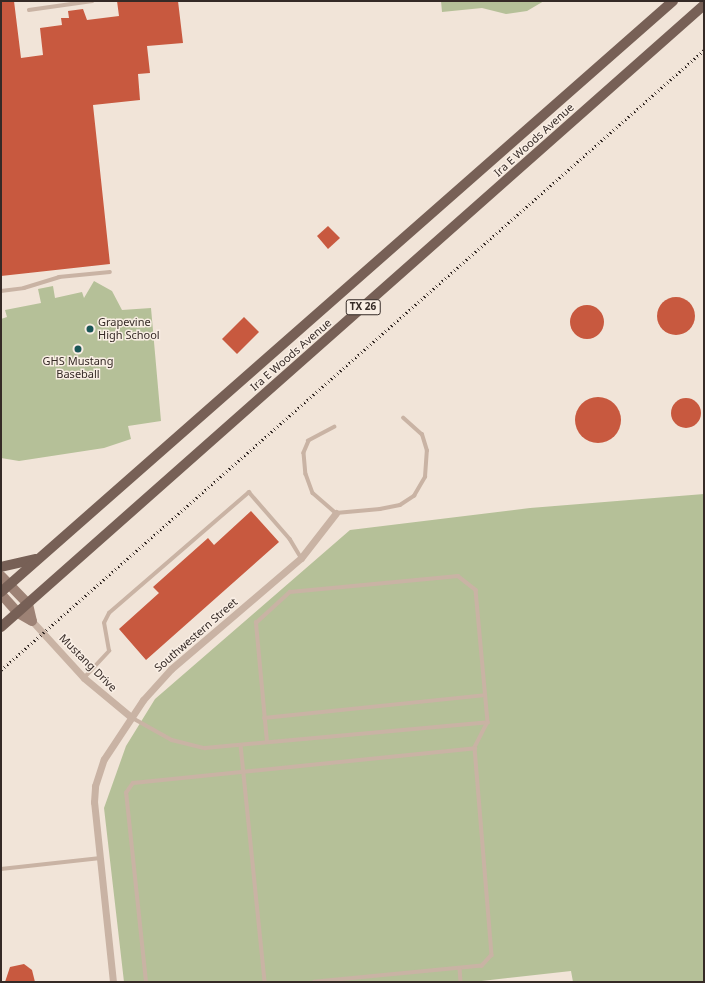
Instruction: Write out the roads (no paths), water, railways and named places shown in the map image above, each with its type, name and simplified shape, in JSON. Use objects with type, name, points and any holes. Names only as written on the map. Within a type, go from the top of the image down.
[{"type":"main road","name":"Ira E Woods Avenue","points":[[1,593],[673,1]]},
{"type":"main road","name":"Ira E Woods Avenue","points":[[1,627],[704,5]]},
{"type":"main road","points":[[1,567],[42,557]]},
{"type":"main road","points":[[1,576],[28,604]]},
{"type":"main road","name":"Mustang Drive","points":[[1,593],[18,613],[32,621]]},
{"type":"main road","name":"Mustang Drive","points":[[28,604],[32,621]]},
{"type":"street","name":"Southwestern Street","points":[[113,982],[100,858],[95,786],[104,759],[131,717],[171,669],[301,558],[336,513]]},
{"type":"street","name":"Mustang Drive","points":[[32,621],[84,678],[131,717]]},
{"type":"lane","points":[[29,10],[92,1]]},
{"type":"lane","points":[[1,291],[24,288],[59,277],[110,272]]},
{"type":"lane","points":[[335,427],[309,441],[304,453],[306,474],[314,493],[336,513],[400,505],[414,496],[425,477],[426,451],[422,435],[404,418]]},
{"type":"lane","points":[[84,678],[109,651],[104,623],[109,613],[249,492],[290,538],[301,558]]},
{"type":"lane","points":[[267,742],[256,623],[290,592],[458,576],[476,590],[488,722],[475,748],[492,955],[482,966],[315,982]]},
{"type":"lane","points":[[264,718],[485,695]]},
{"type":"lane","points":[[131,717],[172,740],[206,748],[488,722]]},
{"type":"lane","points":[[241,745],[265,982]]},
{"type":"lane","points":[[146,982],[126,792],[134,783],[475,748]]},
{"type":"lane","points":[[1,869],[100,858]]},
{"type":"lane","points":[[460,968],[461,982]]},
{"type":"railway","points":[[1,670],[704,50]]},
{"type":"place","name":"Grapevine High School","points":[[90,329]]},
{"type":"place","name":"GHS Mustang Baseball","points":[[78,349]]}]
